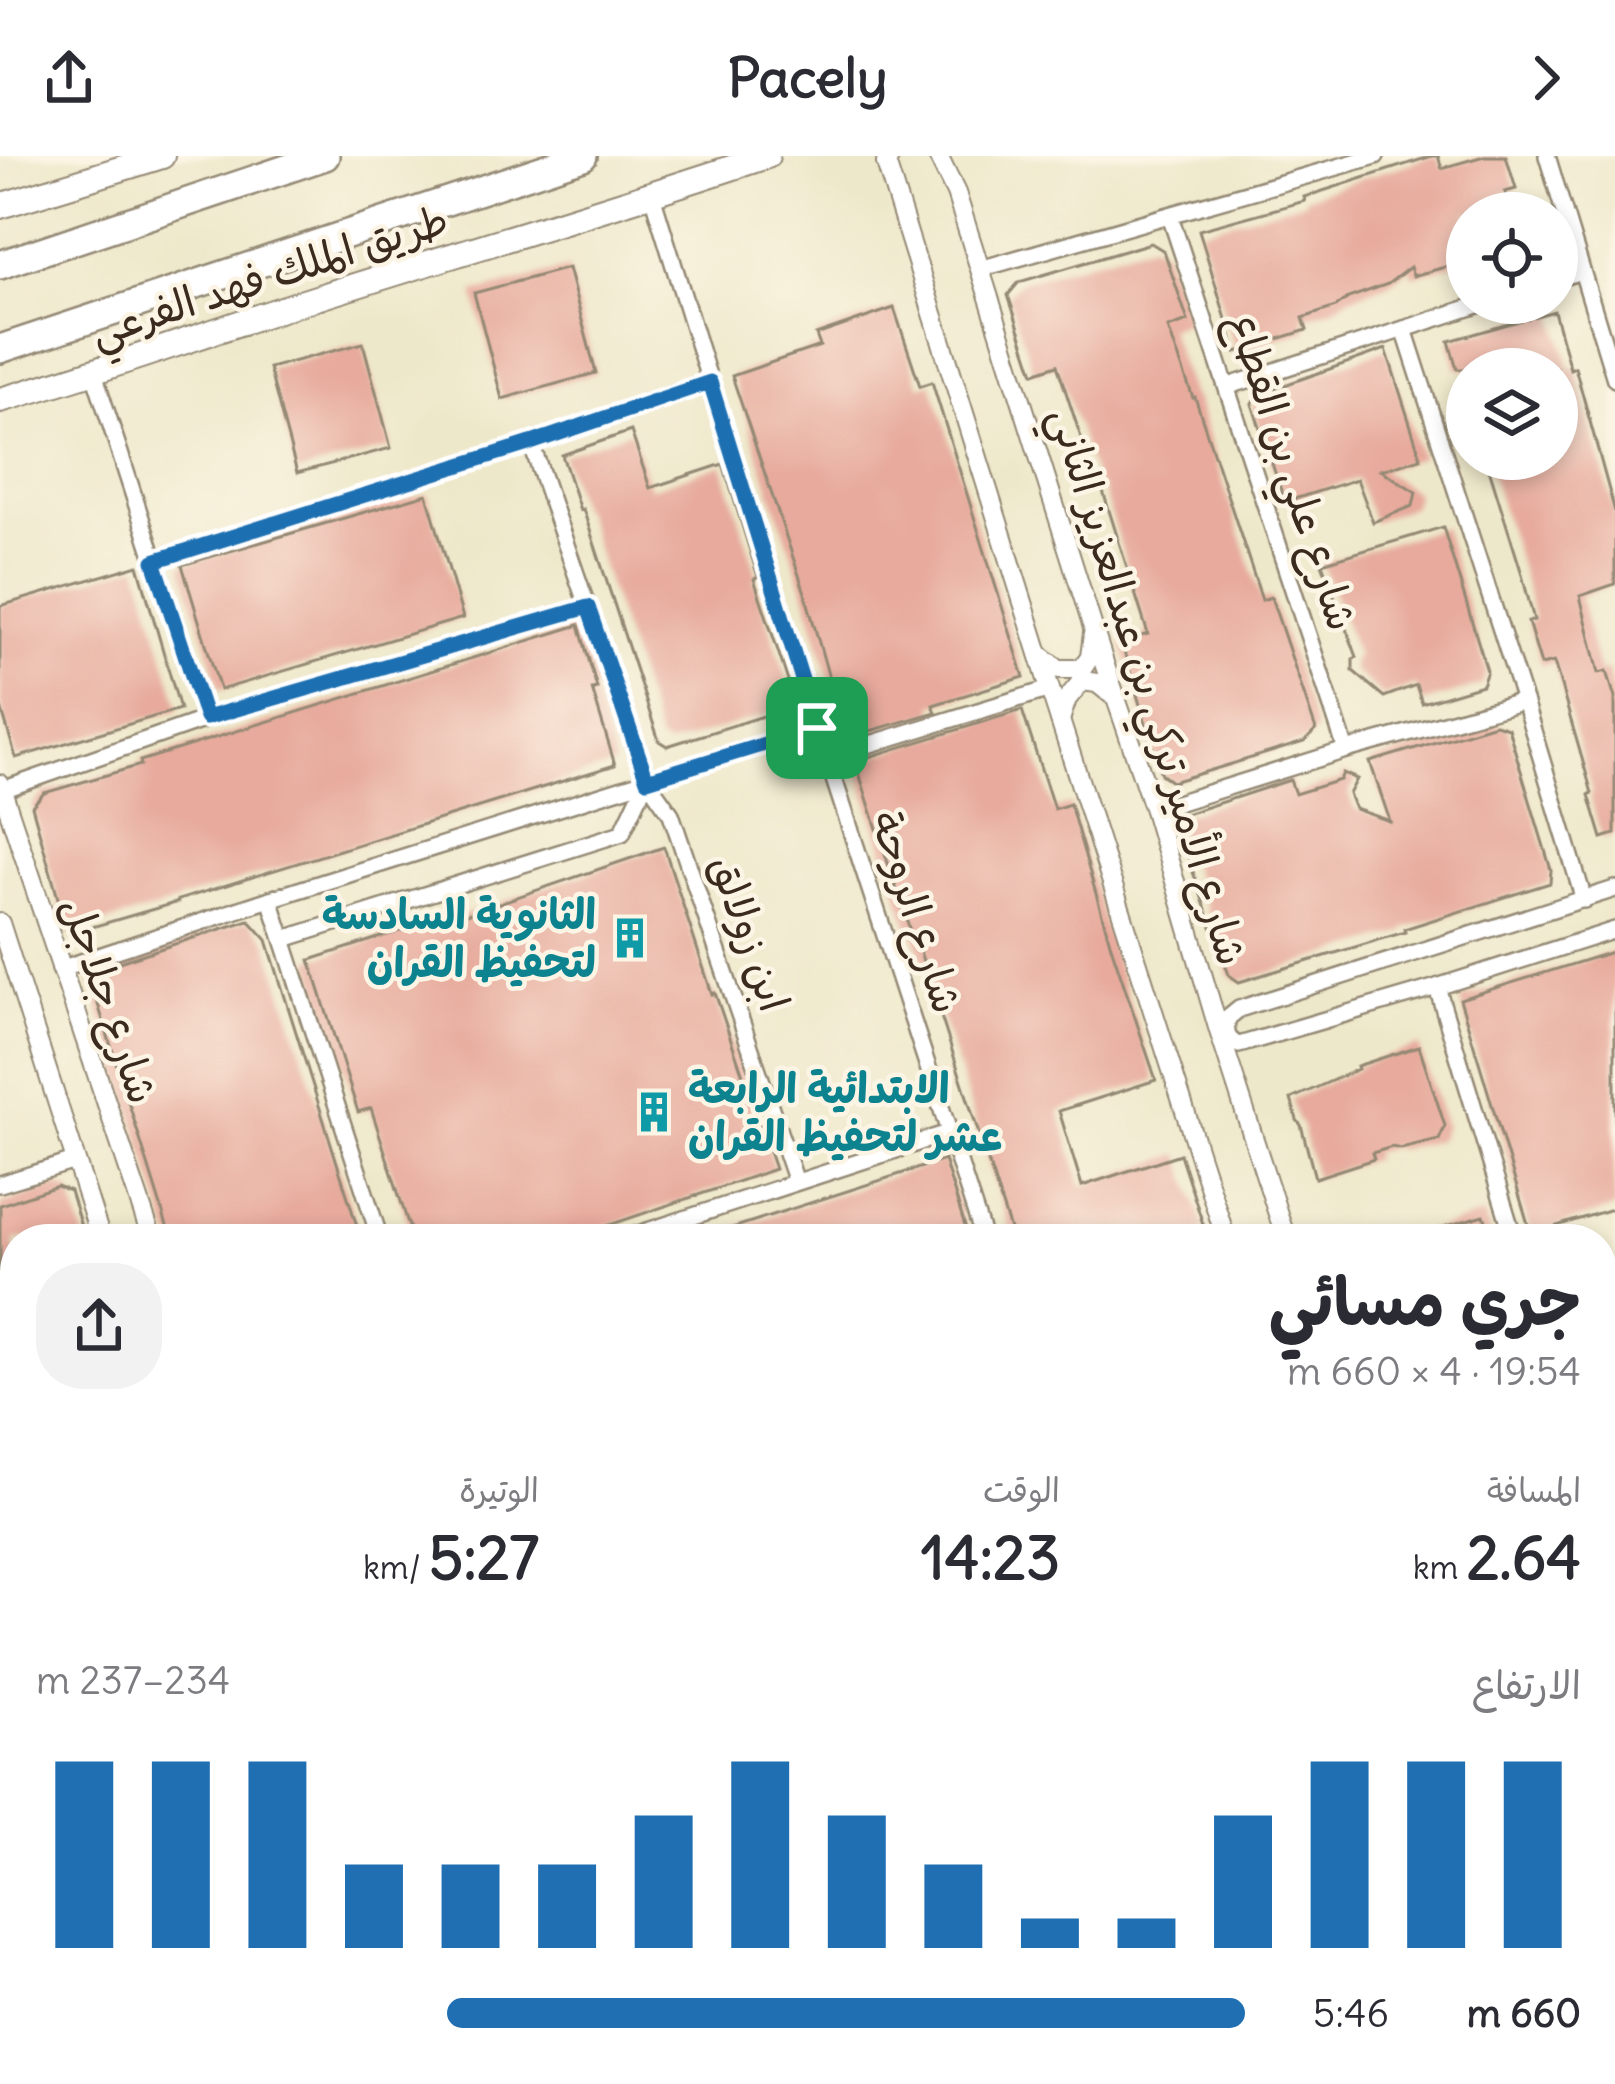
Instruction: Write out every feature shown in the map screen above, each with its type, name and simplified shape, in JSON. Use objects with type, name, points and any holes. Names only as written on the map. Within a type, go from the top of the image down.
[{"type":"highway","points":[[0,265],[325,156]]},
{"type":"highway","points":[[0,349],[583,156]]},
{"type":"highway","points":[[0,247],[120,227]]},
{"type":"highway","points":[[0,360],[126,309]]},
{"type":"main road","points":[[0,206],[163,156]]},
{"type":"main road","name":"طريق الملك فهد الفرعي","points":[[0,400],[767,156]]},
{"type":"street","name":"شارع الأمير تركي بن عبدالعزيز الثاني","points":[[940,156],[1154,810],[1281,1224]]},
{"type":"street","points":[[980,269],[1376,156]]},
{"type":"street","points":[[1547,156],[1615,379]]},
{"type":"street","points":[[886,158],[1221,1224]]},
{"type":"street","name":"شارع الروحة","points":[[652,195],[817,728],[979,1224]]},
{"type":"street","name":"شارع علي بن القطاع","points":[[1170,216],[1346,750]]},
{"type":"street","points":[[1229,386],[1446,316]]},
{"type":"street","points":[[1405,329],[1584,900]]},
{"type":"street","points":[[94,373],[206,718]]},
{"type":"street","points":[[154,561],[710,382]]},
{"type":"street","name":"ابن زولالق","points":[[531,443],[647,780],[671,814],[796,1182]]},
{"type":"street","points":[[1,787],[206,718],[588,607]]},
{"type":"street","points":[[1040,655],[1059,670],[1082,669],[1090,657],[1094,630]]},
{"type":"street","points":[[1060,720],[1066,699],[1082,681],[1096,682],[1116,698]]},
{"type":"street","points":[[828,757],[1050,689]]},
{"type":"street","points":[[1154,810],[1524,701]]},
{"type":"street","points":[[60,969],[270,898],[817,728]]},
{"type":"street","points":[[284,939],[622,833],[647,780]]},
{"type":"street","name":"شارع جلاجل","points":[[1,787],[147,1224]]},
{"type":"street","points":[[1615,889],[1239,1009],[1228,1018],[1227,1036],[1239,1045],[1615,930]]},
{"type":"street","points":[[270,898],[375,1224]]},
{"type":"street","name":"شارع جلاجل","points":[[0,923],[96,1224]]},
{"type":"street","points":[[1437,987],[1509,1224]]},
{"type":"street","points":[[669,1224],[951,1132]]},
{"type":"street","points":[[0,1184],[74,1161]]},
{"type":"building","points":[[1432,156],[1438,156],[1442,168],[1484,156],[1506,156],[1516,189],[1446,192],[1446,267],[1413,276],[1410,267],[1388,284],[1303,318],[1307,330],[1236,352],[1199,230],[1305,201],[1304,197]]},
{"type":"building","points":[[1151,243],[1164,251],[1188,321],[1168,328],[1262,600],[1271,597],[1316,730],[1304,742],[1172,782],[1161,774],[1121,642],[1148,634],[1101,485],[1097,486],[1057,365],[1034,373],[1008,295],[1019,282]]},
{"type":"building","points":[[568,268],[596,373],[502,399],[474,293]]},
{"type":"building","points":[[894,308],[920,386],[932,382],[1024,677],[933,705],[936,712],[846,738],[805,593],[732,376],[820,346],[816,335]]},
{"type":"building","points":[[1508,324],[1558,324],[1564,348],[1451,348],[1449,341]]},
{"type":"building","points":[[363,343],[391,448],[297,473],[269,368]]},
{"type":"building","points":[[1386,349],[1421,458],[1381,470],[1416,492],[1413,506],[1373,522],[1357,479],[1285,502],[1252,404],[1259,394]]},
{"type":"building","points":[[1578,378],[1615,512],[1615,584],[1580,596],[1599,673],[1607,671],[1615,698],[1615,834],[1602,838],[1554,662],[1541,665],[1528,622],[1534,620],[1493,480],[1578,480]]},
{"type":"building","points":[[631,431],[650,488],[723,464],[793,696],[789,708],[667,746],[659,741],[562,455]]},
{"type":"building","points":[[427,494],[463,618],[220,690],[182,565]]},
{"type":"building","points":[[1443,527],[1487,671],[1482,685],[1422,703],[1416,685],[1384,697],[1353,671],[1357,657],[1322,563]]},
{"type":"building","points":[[138,565],[180,709],[16,758],[0,704],[0,606]]},
{"type":"building","points":[[579,625],[615,765],[68,934],[32,806],[44,793]]},
{"type":"building","points":[[1022,710],[1054,809],[1070,804],[1156,1080],[1059,1111],[1082,1186],[1180,1154],[1203,1224],[1008,1224],[857,767],[862,759]]},
{"type":"building","points":[[1495,724],[1508,728],[1551,870],[1550,883],[1239,982],[1229,975],[1177,826],[1182,815],[1290,780],[1295,794],[1340,780],[1343,773],[1357,779],[1349,794],[1355,809],[1390,821],[1370,762]]},
{"type":"building","points":[[664,847],[775,1169],[613,1224],[408,1224],[371,1108],[358,1112],[310,960],[428,922],[429,927]]},
{"type":"building","points":[[249,920],[267,940],[356,1224],[166,1224],[88,972]]},
{"type":"building","points":[[1615,951],[1615,1208],[1563,1224],[1528,1224],[1460,999]]},
{"type":"building","points":[[1419,1046],[1445,1126],[1439,1140],[1372,1153],[1374,1159],[1315,1178],[1291,1099],[1357,1066]]},
{"type":"building","points":[[944,1160],[964,1224],[744,1224]]},
{"type":"building","points":[[57,1186],[70,1191],[80,1224],[0,1224],[0,1205]]},
{"type":"building","points":[[1484,1215],[1487,1224],[1453,1224]]},
{"type":"place","name":"الثانوية السادسة لتحفيظ القران","points":[[630,938]]},
{"type":"place","name":"الابتدائية الرابعة عشر لتحفيظ القران","points":[[654,1112]]},
{"type":"route","points":[[710,382],[817,728],[647,780],[588,607],[206,718],[154,561],[710,382]]}]
